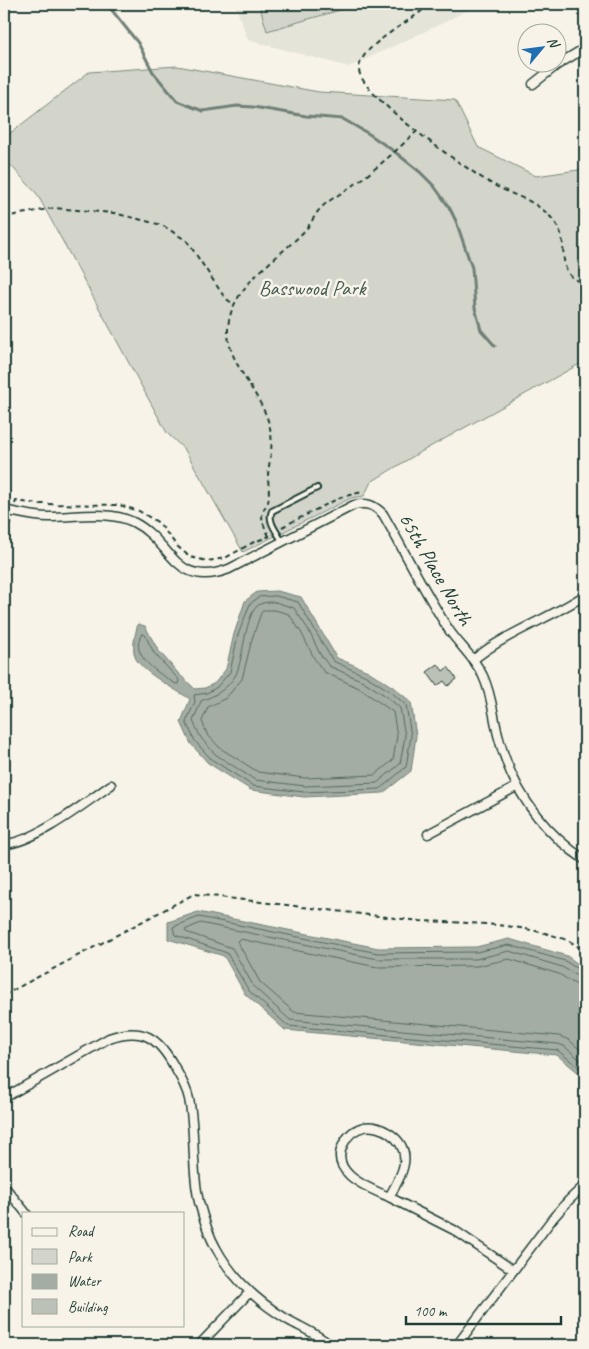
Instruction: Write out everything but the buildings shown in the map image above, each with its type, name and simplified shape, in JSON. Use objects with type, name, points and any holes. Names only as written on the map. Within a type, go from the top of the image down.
[{"type":"street","points":[[533,84],[557,65],[585,48]]},
{"type":"street","name":"65th Place North","points":[[4,510],[48,517],[108,516],[132,521],[145,529],[180,566],[192,572],[209,574],[229,569],[354,505],[363,503],[371,504],[378,508],[450,631],[483,675],[489,691],[501,748],[516,787],[538,820],[585,860]]},
{"type":"street","points":[[473,660],[497,642],[542,620],[585,595]]},
{"type":"street","points":[[4,844],[25,839],[42,831],[111,785]]},
{"type":"street","points":[[428,834],[516,787]]},
{"type":"street","points":[[4,1098],[109,1038],[122,1034],[136,1033],[149,1036],[168,1055],[189,1097],[198,1193],[206,1225],[216,1248],[229,1268],[250,1292],[266,1306],[310,1331],[330,1345]]},
{"type":"street","points":[[389,1196],[400,1179],[404,1168],[404,1149],[385,1130],[366,1126],[358,1129],[351,1134],[341,1148],[340,1162],[352,1178],[470,1240],[513,1270]]},
{"type":"street","points":[[457,1345],[553,1218],[585,1185]]},
{"type":"street","points":[[4,1186],[25,1212]]},
{"type":"street","points":[[199,1345],[250,1292]]},
{"type":"lane","points":[[282,541],[270,516],[272,511],[316,488]]},
{"type":"path","points":[[429,4],[372,47],[360,60],[359,72],[363,83],[374,95],[417,131],[494,185],[531,202],[546,212],[558,228],[562,243],[563,260],[567,271],[576,281],[585,283]]},
{"type":"path","points":[[269,536],[263,524],[261,513],[267,503],[271,435],[261,403],[248,382],[230,344],[228,330],[234,305],[245,288],[307,227],[319,210],[332,198],[370,173],[417,131]]},
{"type":"path","points":[[4,217],[54,208],[114,213],[162,225],[187,241],[225,298],[234,305]]},
{"type":"path","points":[[4,551],[16,502],[119,505],[139,511],[159,524],[177,546],[190,557],[207,562],[225,558],[341,498],[362,492]]},
{"type":"path","points":[[4,995],[194,894],[420,921],[533,930],[570,942],[585,952]]},
{"type":"shaded area","points":[[235,4],[478,4],[447,21],[349,67],[248,40]]},
{"type":"green space","points":[[259,4],[361,4],[267,31]]},
{"type":"green space","name":"Basswood Park","points":[[177,66],[319,92],[455,100],[478,147],[536,176],[585,169],[585,361],[417,454],[371,482],[364,496],[351,498],[243,552],[185,450],[167,433],[37,194],[4,158],[4,138],[89,72]]},
{"type":"water","points":[[277,591],[301,597],[337,658],[368,671],[393,687],[411,702],[416,736],[411,771],[383,793],[304,797],[251,790],[208,763],[191,744],[181,722],[190,699],[153,676],[136,659],[134,646],[138,624],[145,626],[158,650],[178,673],[195,689],[205,688],[215,683],[226,669],[234,634],[245,601],[257,592]]},
{"type":"water","points":[[198,912],[378,948],[476,947],[509,939],[567,956],[585,969],[585,1078],[557,1055],[285,1030],[245,994],[224,956],[168,939],[168,922]]},
{"type":"waterway","points":[[107,4],[138,43],[153,72],[177,101],[203,111],[237,106],[306,116],[343,119],[369,134],[420,172],[434,186],[449,207],[456,221],[472,268],[475,308],[481,330],[495,346]]}]
